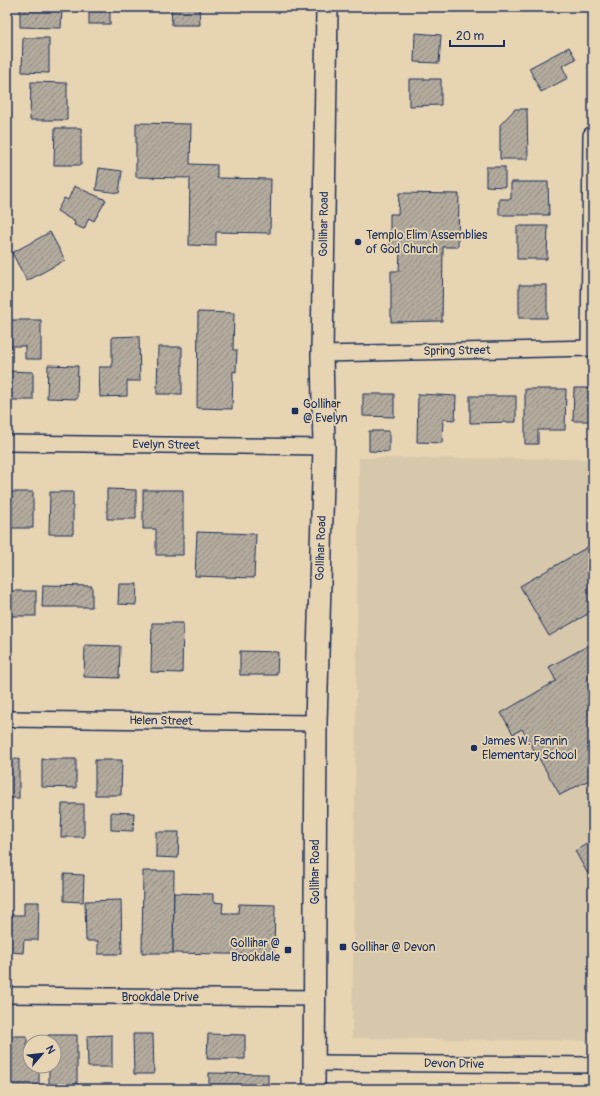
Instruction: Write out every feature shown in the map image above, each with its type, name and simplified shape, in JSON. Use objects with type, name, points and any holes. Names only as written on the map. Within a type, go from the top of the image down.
[{"type":"main road","name":"Gollihar Road","points":[[314,1089],[316,723],[324,446],[322,354],[328,7]]},
{"type":"street","points":[[591,348],[591,135],[593,135]]},
{"type":"street","name":"Spring Street","points":[[322,354],[591,348]]},
{"type":"street","name":"Evelyn Street","points":[[7,443],[324,446]]},
{"type":"street","name":"Helen Street","points":[[7,720],[316,723]]},
{"type":"street","name":"Brookdale Drive","points":[[7,995],[314,998]]},
{"type":"street","name":"Devon Drive","points":[[314,1063],[593,1065]]},
{"type":"shaded area","name":"James W. Fannin Elementary School","points":[[359,458],[593,459],[593,1041],[352,1038]]},
{"type":"building","points":[[89,7],[110,7],[110,24],[89,24]]},
{"type":"building","points":[[171,7],[199,7],[200,25],[172,25]]},
{"type":"building","points":[[20,8],[62,9],[61,28],[20,27]]},
{"type":"building","points":[[415,33],[441,35],[439,63],[414,62]]},
{"type":"building","points":[[23,38],[49,38],[49,73],[22,72]]},
{"type":"building","points":[[569,47],[576,59],[562,66],[568,78],[541,92],[529,68]]},
{"type":"building","points":[[409,79],[441,79],[441,105],[409,106]]},
{"type":"building","points":[[31,82],[67,83],[67,120],[30,120]]},
{"type":"building","points":[[515,109],[527,109],[528,159],[500,159],[500,125]]},
{"type":"building","points":[[136,123],[191,124],[190,164],[217,165],[217,178],[271,179],[270,233],[216,232],[216,246],[189,245],[190,178],[136,177]]},
{"type":"building","points":[[55,128],[81,128],[81,165],[54,165]]},
{"type":"building","points":[[486,167],[505,167],[505,187],[486,186]]},
{"type":"building","points":[[99,168],[122,171],[119,193],[96,190]]},
{"type":"building","points":[[511,182],[548,182],[549,215],[499,215],[499,199],[511,199]]},
{"type":"building","points":[[74,186],[106,200],[94,221],[89,218],[84,229],[74,225],[75,222],[57,211],[64,198],[68,200]]},
{"type":"building","points":[[399,193],[459,194],[458,247],[443,247],[442,321],[391,322],[391,271],[399,271],[400,251],[390,251],[390,214],[398,214]]},
{"type":"building","points":[[517,226],[548,226],[547,259],[517,259]]},
{"type":"building","points":[[50,232],[65,260],[27,281],[12,253]]},
{"type":"building","points":[[519,285],[547,285],[547,318],[519,318]]},
{"type":"building","points":[[198,312],[234,313],[233,350],[237,350],[236,372],[233,371],[232,409],[197,408]]},
{"type":"building","points":[[9,320],[41,320],[41,359],[25,359],[25,346],[8,346]]},
{"type":"building","points":[[139,336],[140,381],[127,381],[127,396],[100,397],[99,367],[112,367],[112,337]]},
{"type":"building","points":[[158,347],[182,347],[182,394],[157,394]]},
{"type":"building","points":[[48,365],[78,366],[77,399],[47,398]]},
{"type":"building","points":[[7,371],[33,372],[33,400],[7,400]]},
{"type":"building","points":[[574,388],[593,388],[593,421],[573,421]]},
{"type":"building","points":[[525,389],[566,389],[565,430],[538,430],[538,444],[525,444]]},
{"type":"building","points":[[363,394],[394,394],[394,417],[363,416]]},
{"type":"building","points":[[418,394],[456,396],[455,420],[443,419],[442,443],[417,442]]},
{"type":"building","points":[[470,396],[516,396],[516,422],[470,423]]},
{"type":"building","points":[[369,431],[389,431],[389,452],[369,451]]},
{"type":"building","points":[[107,489],[136,490],[136,519],[107,519]]},
{"type":"building","points":[[143,490],[183,490],[183,555],[156,555],[156,529],[143,529]]},
{"type":"building","points":[[7,492],[33,492],[33,528],[10,528],[10,516],[7,516]]},
{"type":"building","points":[[50,492],[73,492],[73,534],[49,534]]},
{"type":"building","points":[[197,532],[256,534],[254,578],[195,576]]},
{"type":"building","points":[[591,545],[593,548],[593,611],[549,636],[520,586]]},
{"type":"building","points":[[119,584],[137,584],[136,605],[118,604]]},
{"type":"building","points":[[43,585],[92,586],[92,607],[42,607]]},
{"type":"building","points":[[7,591],[36,591],[36,616],[7,616]]},
{"type":"building","points":[[152,623],[183,623],[182,673],[151,672]]},
{"type":"building","points":[[593,643],[593,778],[560,795],[522,729],[513,734],[501,713],[556,681],[549,667]]},
{"type":"building","points":[[85,645],[120,646],[119,678],[84,677]]},
{"type":"building","points":[[240,651],[278,652],[277,675],[240,675]]},
{"type":"building","points":[[7,759],[19,759],[19,798],[7,798]]},
{"type":"building","points":[[42,759],[76,759],[76,788],[42,787]]},
{"type":"building","points":[[95,760],[122,760],[121,795],[95,795]]},
{"type":"building","points":[[62,804],[84,804],[84,837],[61,837]]},
{"type":"building","points":[[111,812],[134,813],[133,831],[111,830]]},
{"type":"building","points":[[156,832],[179,832],[178,858],[156,857]]},
{"type":"building","points":[[593,840],[593,883],[575,851]]},
{"type":"building","points":[[143,871],[174,871],[173,953],[142,953]]},
{"type":"building","points":[[64,874],[84,875],[83,902],[64,901]]},
{"type":"building","points":[[174,893],[213,894],[213,902],[223,903],[222,913],[238,913],[239,904],[275,905],[274,955],[173,953]]},
{"type":"building","points":[[121,900],[122,954],[98,954],[98,941],[86,941],[85,901]]},
{"type":"building","points":[[24,902],[39,902],[38,940],[24,940],[23,953],[9,952],[9,915],[24,915]]},
{"type":"building","points":[[133,1034],[153,1034],[154,1074],[134,1074]]},
{"type":"building","points":[[208,1034],[245,1035],[245,1059],[207,1059]]},
{"type":"building","points":[[62,1035],[77,1035],[77,1086],[49,1086],[49,1074],[62,1074]]},
{"type":"building","points":[[112,1035],[112,1067],[88,1067],[87,1036]]},
{"type":"building","points":[[7,1036],[22,1036],[22,1074],[39,1074],[39,1087],[7,1087]]},
{"type":"building","points":[[209,1073],[268,1074],[268,1089],[209,1089]]},
{"type":"place","name":"Templo Elim Assemblies of God Church","points":[[358,242]]},
{"type":"place","name":"Gollihar @ Evelyn","points":[[295,411]]},
{"type":"place","name":"James W. Fannin Elementary School","points":[[474,748]]},
{"type":"place","name":"Gollihar @ Devon","points":[[343,947]]},
{"type":"place","name":"Gollihar @ Brookdale","points":[[288,950]]}]
